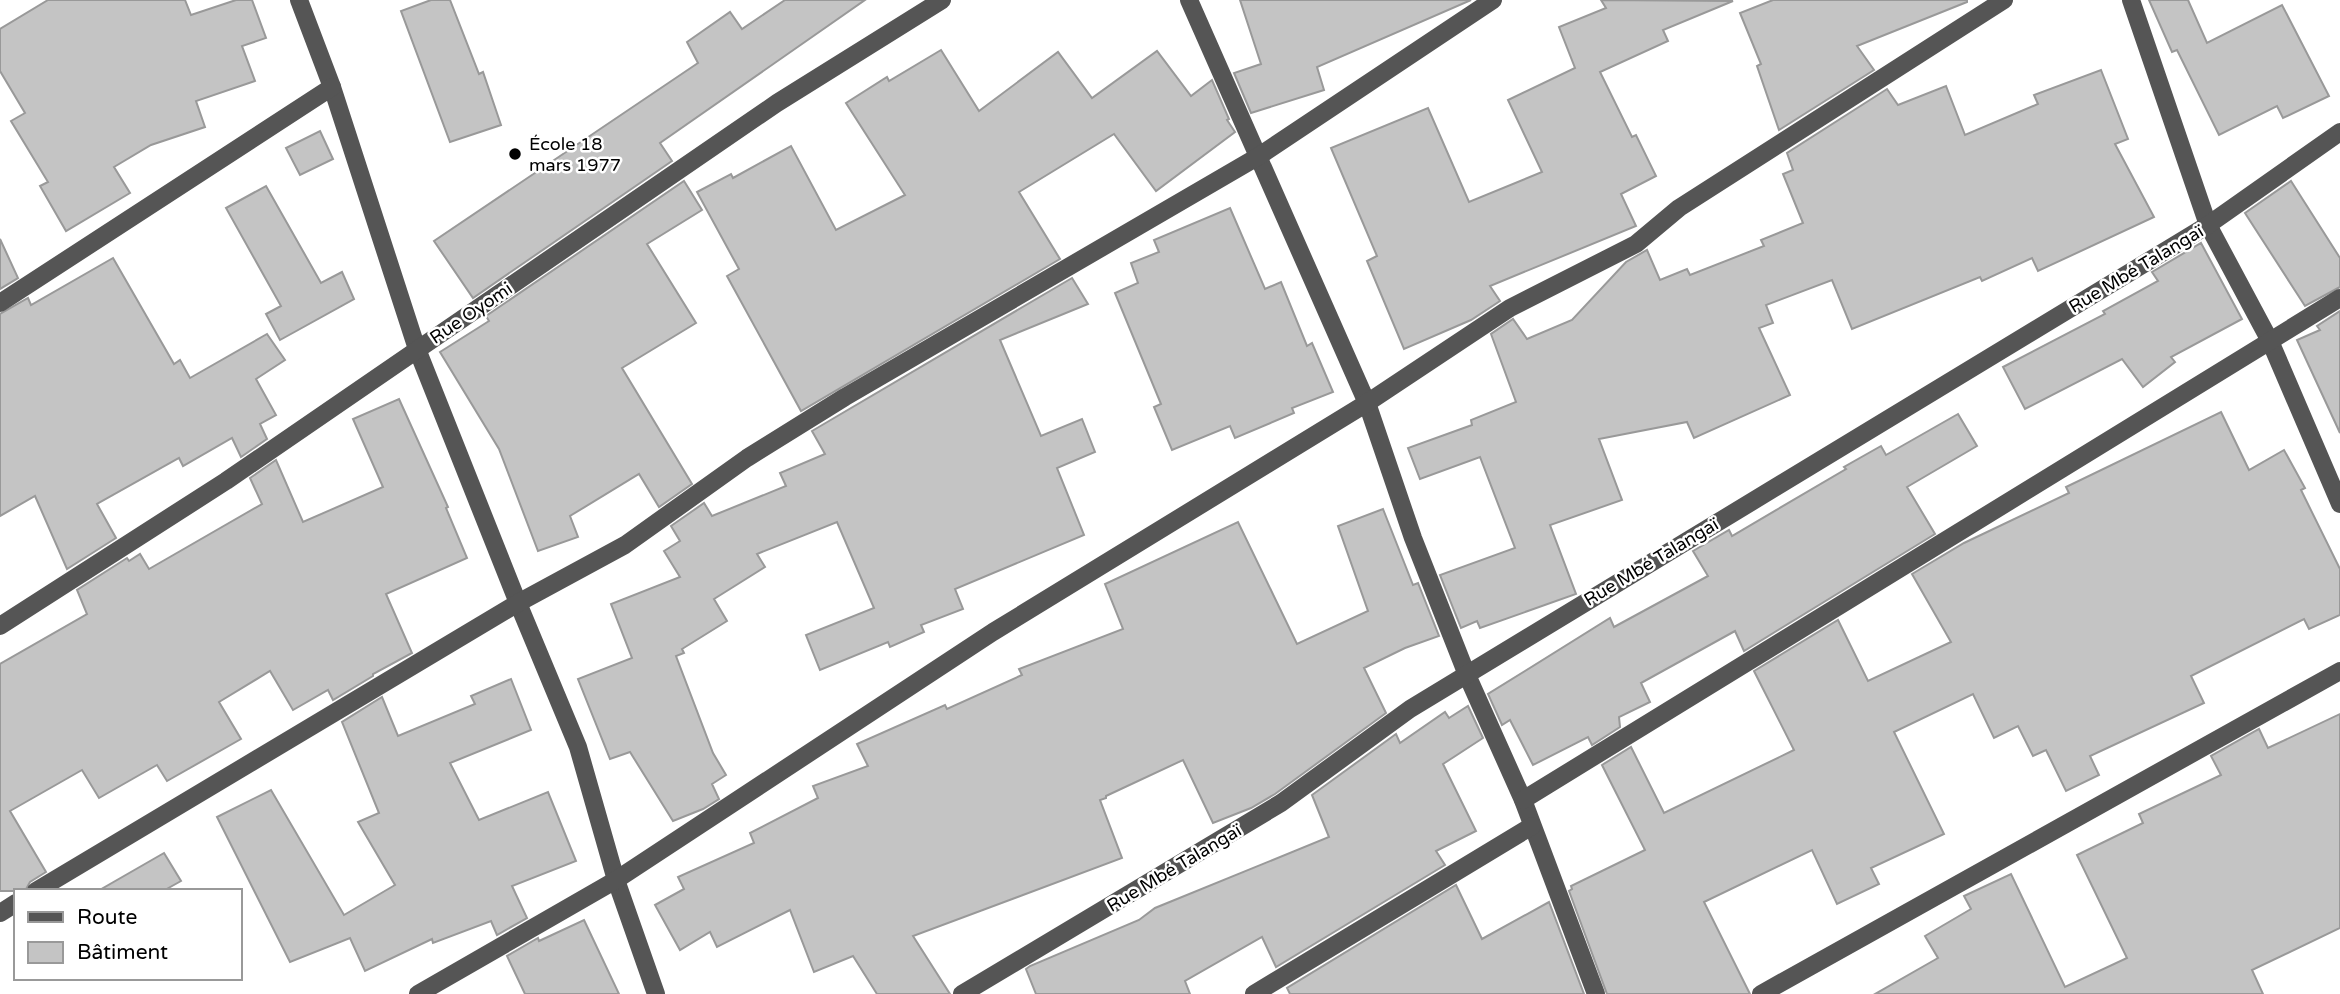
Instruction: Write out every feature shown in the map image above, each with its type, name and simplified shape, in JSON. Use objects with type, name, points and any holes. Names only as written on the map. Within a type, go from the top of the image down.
[{"type":"street","points":[[299,0],[332,87],[417,349],[578,747],[616,880],[656,994]]},
{"type":"street","name":"Rue Oyomi","points":[[0,626],[226,481],[776,103],[942,0]]},
{"type":"street","points":[[1189,0],[1367,402],[1413,538],[1467,675],[1523,800],[1596,994]]},
{"type":"street","points":[[39,889],[518,603],[625,545],[747,458],[845,397],[1259,156],[1493,0]]},
{"type":"street","points":[[418,994],[616,880],[993,632],[1367,402],[1510,309],[1636,244],[1679,208],[2004,0]]},
{"type":"street","points":[[2131,0],[2208,225],[2270,341],[2340,504]]},
{"type":"street","points":[[0,303],[332,87]]},
{"type":"street","name":"Rue Mbé Talangaï","points":[[962,994],[1281,803],[1410,709],[2208,225],[2340,132]]},
{"type":"street","points":[[1523,800],[2340,298]]},
{"type":"street","points":[[1761,994],[2340,671]]},
{"type":"street","points":[[1254,994],[1532,826]]},
{"type":"building","points":[[48,0],[185,0],[191,15],[236,0],[252,0],[266,38],[242,46],[255,81],[196,101],[205,127],[151,145],[114,167],[130,193],[66,231],[40,186],[48,182],[11,121],[25,113],[0,71],[0,29]]},
{"type":"building","points":[[431,0],[450,0],[479,74],[483,72],[501,125],[450,142],[401,11]]},
{"type":"building","points":[[785,0],[865,0],[660,143],[672,161],[473,298],[434,241],[698,63],[687,42],[730,12],[742,29]]},
{"type":"building","points":[[1240,0],[1471,0],[1317,67],[1324,90],[1251,113],[1234,73],[1261,64]]},
{"type":"building","points":[[1601,0],[1733,1],[1663,30],[1668,41],[1600,72],[1632,137],[1636,135],[1656,176],[1621,194],[1636,226],[1490,286],[1500,301],[1471,320],[1404,349],[1367,261],[1377,256],[1331,148],[1428,108],[1469,202],[1542,172],[1508,100],[1575,68],[1559,27],[1606,8]]},
{"type":"building","points":[[1773,0],[1967,2],[1857,46],[1874,70],[1779,130],[1757,66],[1761,64],[1740,13]]},
{"type":"building","points":[[2149,0],[2188,0],[2207,43],[2282,5],[2329,96],[2283,118],[2277,106],[2219,135],[2177,50],[2172,52]]},
{"type":"building","points":[[941,50],[979,111],[1058,52],[1092,98],[1157,51],[1191,96],[1212,80],[1229,119],[1227,120],[1235,132],[1156,191],[1114,134],[1019,192],[1060,259],[801,411],[727,276],[739,269],[697,192],[731,174],[733,178],[791,146],[836,230],[905,195],[846,103],[887,77],[889,81]]},
{"type":"building","points":[[2101,70],[2128,139],[2115,144],[2154,217],[2038,271],[2032,258],[1982,281],[1980,277],[1852,329],[1832,280],[1766,305],[1773,323],[1759,328],[1790,395],[1694,438],[1687,422],[1599,439],[1622,500],[1550,525],[1576,594],[1480,628],[1477,621],[1461,628],[1440,575],[1515,548],[1480,457],[1420,479],[1408,448],[1472,425],[1471,420],[1516,402],[1491,334],[1513,319],[1527,339],[1572,320],[1626,262],[1647,250],[1660,280],[1687,269],[1690,275],[1764,246],[1761,240],[1803,223],[1783,174],[1793,170],[1787,153],[1887,89],[1898,105],[1946,86],[1965,135],[2038,104],[2034,95]]},
{"type":"building","points":[[320,131],[333,159],[300,175],[286,148]]},
{"type":"building","points":[[684,181],[702,210],[647,244],[696,323],[622,368],[692,484],[659,507],[639,474],[570,516],[578,537],[538,551],[499,449],[440,352],[489,321],[486,316]]},
{"type":"building","points":[[2291,181],[2340,258],[2340,287],[2305,306],[2245,213]]},
{"type":"building","points":[[266,186],[321,283],[342,272],[354,299],[280,340],[266,314],[281,306],[226,208]]},
{"type":"building","points":[[1230,208],[1265,289],[1281,282],[1307,346],[1312,343],[1333,392],[1292,408],[1294,413],[1235,438],[1230,426],[1172,450],[1154,407],[1161,404],[1115,293],[1138,283],[1131,263],[1159,252],[1154,240]]},
{"type":"building","points":[[0,239],[18,278],[0,289]]},
{"type":"building","points":[[2201,243],[2242,319],[2171,357],[2175,362],[2143,387],[2122,359],[2025,409],[2003,367],[2105,314],[2103,311],[2158,281],[2152,272]]},
{"type":"building","points":[[113,258],[174,364],[180,360],[190,378],[267,334],[285,360],[256,379],[276,415],[260,424],[267,439],[241,457],[232,438],[183,466],[179,458],[97,504],[116,538],[67,569],[35,496],[0,516],[0,314],[28,298],[31,305]]},
{"type":"building","points":[[1072,278],[1088,304],[1000,340],[1041,436],[1082,419],[1095,452],[1057,468],[1084,535],[955,589],[963,609],[921,625],[924,632],[890,647],[888,642],[820,670],[806,635],[874,608],[837,522],[757,554],[765,567],[714,599],[727,621],[682,649],[684,653],[676,656],[713,753],[726,775],[712,784],[719,799],[703,809],[673,821],[630,752],[610,759],[578,679],[632,658],[611,604],[680,577],[664,551],[680,541],[671,526],[704,503],[712,516],[786,486],[780,473],[825,454],[812,431]]},
{"type":"building","points":[[2340,311],[2340,433],[2297,340],[2320,330],[2317,326]]},
{"type":"building","points":[[399,399],[448,507],[446,508],[467,558],[386,594],[412,653],[333,700],[328,690],[293,710],[270,671],[219,702],[241,739],[167,781],[157,765],[99,798],[82,770],[10,811],[46,872],[30,882],[26,889],[0,891],[0,664],[87,614],[77,590],[127,558],[129,561],[140,554],[149,569],[262,504],[250,478],[276,460],[303,522],[383,487],[353,419]]},
{"type":"building","points":[[2221,412],[2249,470],[2284,450],[2305,488],[2301,490],[2340,569],[2340,615],[2309,629],[2304,619],[2191,676],[2204,703],[2090,756],[2099,775],[2066,791],[2046,750],[2033,756],[2018,726],[1994,738],[1973,694],[1894,732],[1944,834],[1871,868],[1879,884],[1837,904],[1812,850],[1704,902],[1750,994],[1607,994],[1569,891],[1571,886],[1645,850],[1602,765],[1631,747],[1664,813],[1794,750],[1754,671],[1838,620],[1868,681],[1951,642],[1912,574],[1964,543],[2069,493],[2066,487]]},
{"type":"building","points":[[1958,414],[1977,446],[1907,487],[1935,534],[1744,651],[1735,631],[1641,683],[1650,702],[1619,717],[1620,727],[1592,745],[1588,737],[1533,765],[1510,720],[1502,725],[1488,694],[1610,618],[1614,627],[1708,576],[1693,551],[1729,530],[1732,536],[1881,446],[1886,455]]},
{"type":"building","points":[[1383,509],[1413,585],[1418,583],[1439,636],[1405,648],[1364,668],[1386,713],[1275,794],[1251,808],[1213,823],[1183,760],[1106,796],[1100,800],[1122,858],[913,936],[950,994],[877,994],[853,956],[814,972],[790,910],[717,947],[710,932],[680,950],[655,905],[684,889],[678,877],[754,843],[750,833],[818,798],[813,786],[868,766],[857,744],[945,705],[947,709],[1022,675],[1019,669],[1123,629],[1105,584],[1238,522],[1297,644],[1368,611],[1338,526]]},
{"type":"building","points":[[511,679],[531,730],[450,763],[479,820],[548,792],[576,861],[512,886],[527,918],[497,935],[491,921],[433,943],[432,939],[365,971],[350,938],[290,962],[217,817],[271,790],[344,915],[395,885],[358,822],[379,813],[342,722],[382,697],[398,736],[475,704],[471,696]]},
{"type":"building","points":[[1468,706],[1483,738],[1443,764],[1476,831],[1436,851],[1445,865],[1276,967],[1262,937],[1185,981],[1190,994],[1036,994],[1026,969],[1030,966],[1139,920],[1155,908],[1329,837],[1312,795],[1396,734],[1400,743],[1445,712],[1449,718]]},
{"type":"building","points":[[2340,714],[2340,928],[2252,970],[2263,994],[1875,994],[1938,958],[1925,936],[1971,909],[1964,896],[2011,874],[2065,987],[2127,958],[2077,855],[2143,823],[2139,814],[2221,775],[2211,756],[2259,729],[2268,748]]},
{"type":"building","points":[[164,853],[181,881],[167,889],[101,889]]},
{"type":"building","points":[[1456,885],[1482,939],[1549,902],[1584,994],[1290,994],[1287,988]]},
{"type":"building","points":[[584,920],[619,994],[525,994],[507,956],[538,938],[539,941]]},
{"type":"place","name":"École 18 mars 1977","points":[[515,154]]}]
